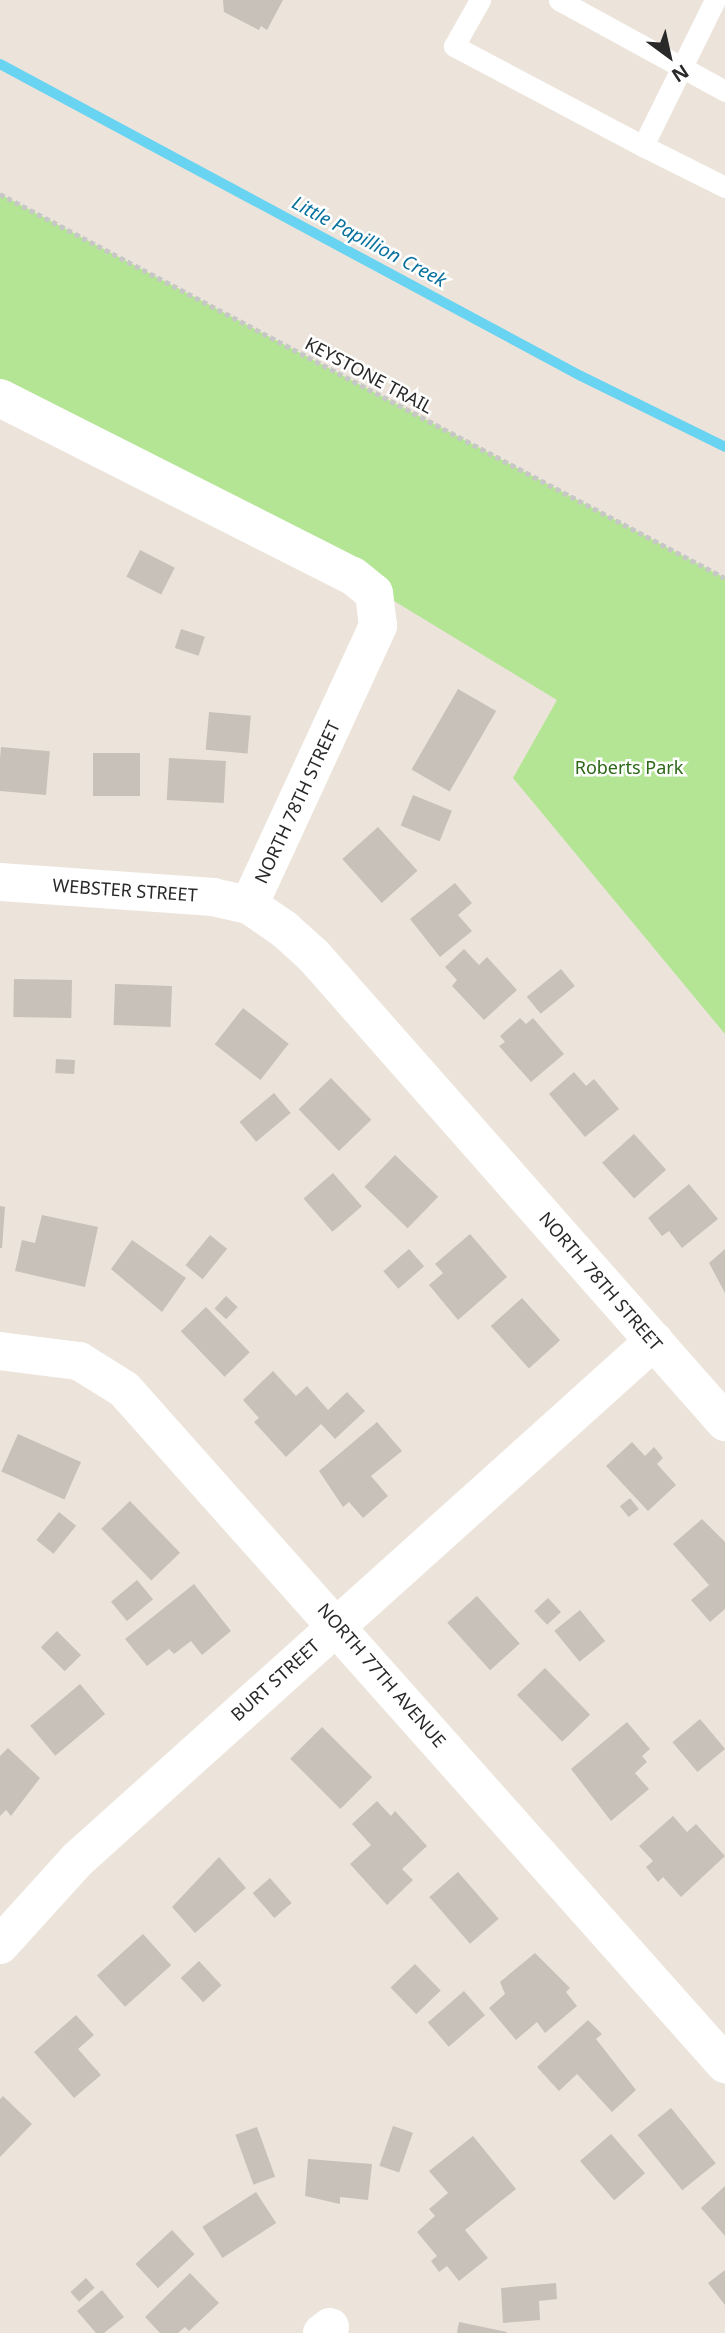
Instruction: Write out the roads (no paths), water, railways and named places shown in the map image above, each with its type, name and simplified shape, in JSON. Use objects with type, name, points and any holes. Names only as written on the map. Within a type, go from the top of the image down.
[{"type":"street","name":"NORTH 78TH STREET","points":[[0,398],[353,576],[374,593],[378,626],[249,905],[313,955],[725,1422]]},
{"type":"street","name":"WEBSTER STREET","points":[[0,882],[177,892],[249,905]]},
{"type":"street","name":"BURT STREET","points":[[0,1945],[78,1859],[336,1624],[654,1342]]},
{"type":"street","name":"NORTH 77TH AVENUE","points":[[0,1351],[79,1361],[124,1389],[725,2064]]},
{"type":"lane","points":[[480,0],[454,46],[725,187]]},
{"type":"lane","points":[[559,0],[725,91]]},
{"type":"lane","points":[[643,146],[715,0]]},
{"type":"waterway","name":"Little Papillion Creek","points":[[0,64],[581,376],[725,447]]},
{"type":"park label","name":"Roberts Park","points":[[629,767]]}]
